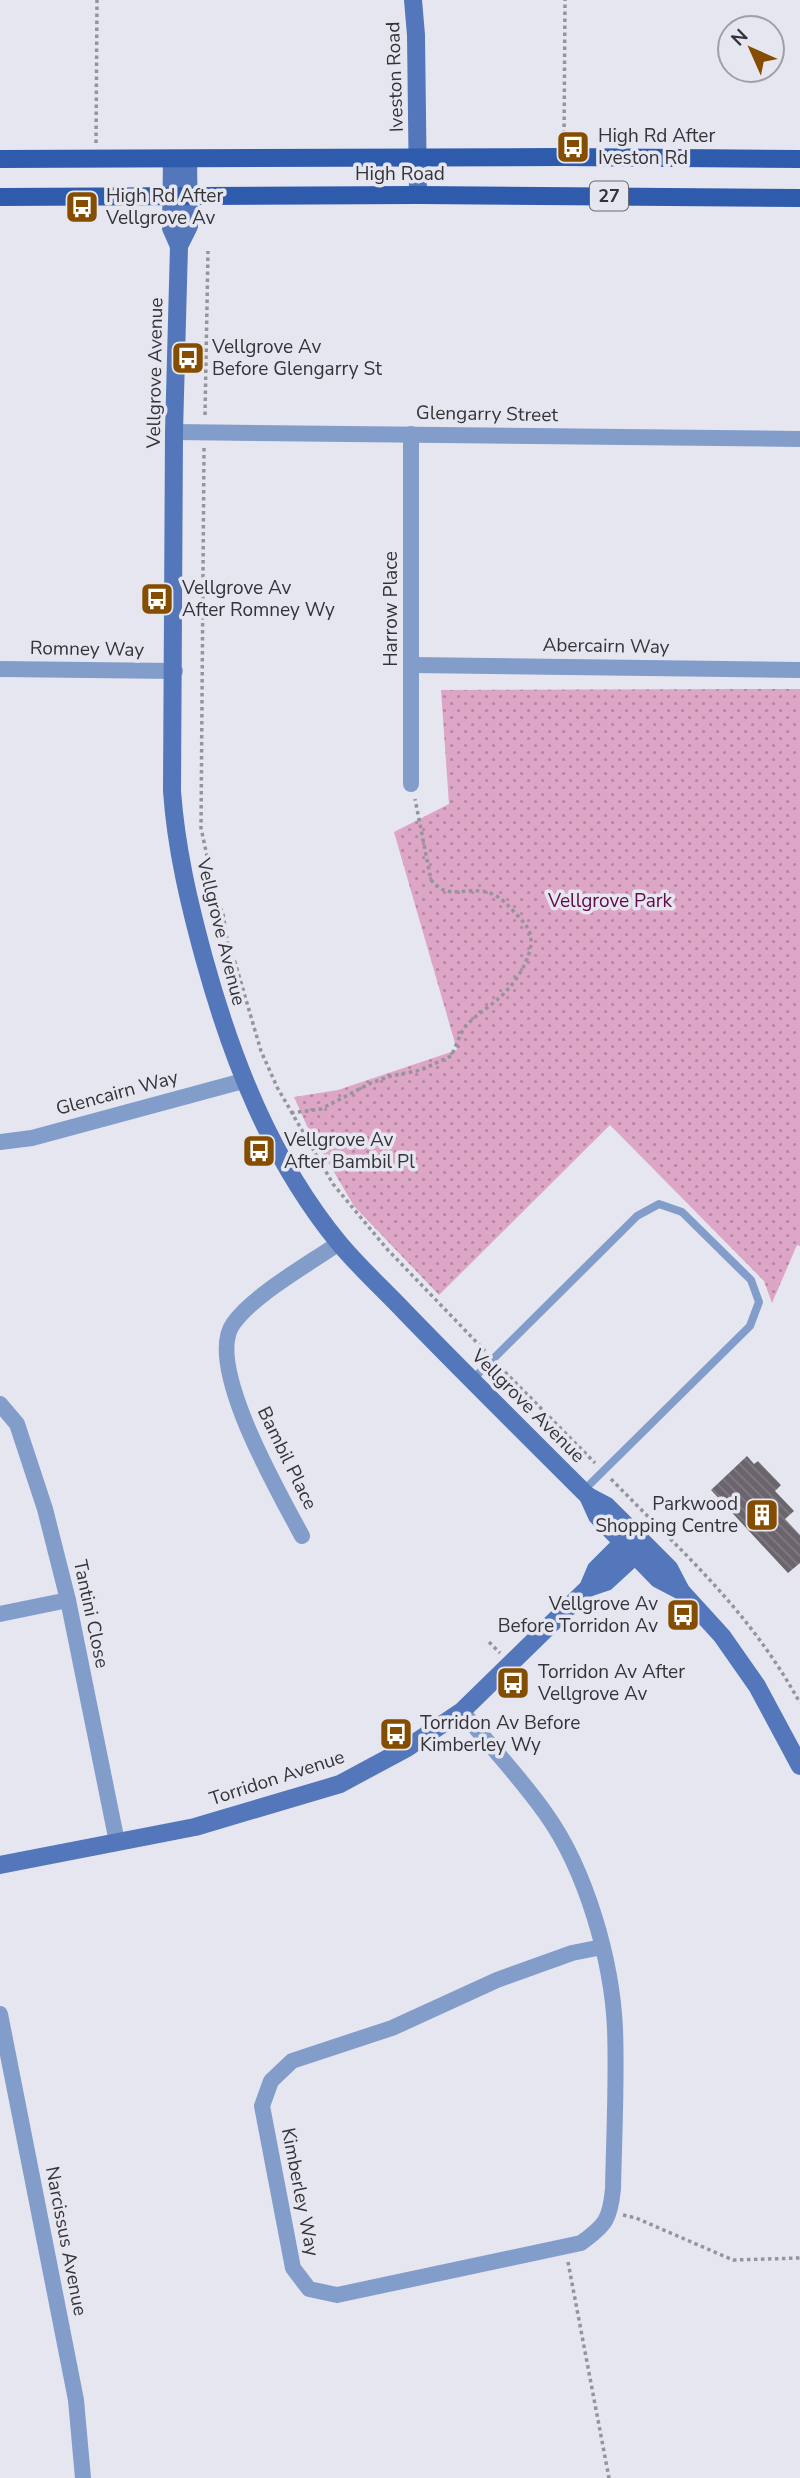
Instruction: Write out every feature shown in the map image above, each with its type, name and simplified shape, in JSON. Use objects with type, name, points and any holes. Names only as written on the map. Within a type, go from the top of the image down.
[{"type":"main road","name":"High Road","points":[[0,159],[800,159]]},
{"type":"main road","name":"High Road","points":[[0,197],[418,195],[800,198]]},
{"type":"street","name":"Iveston Road","points":[[413,0],[418,195]]},
{"type":"street","name":"Vellgrove Avenue","points":[[180,159],[180,197],[189,226],[179,246],[174,432],[172,791],[175,828],[199,939],[215,998],[243,1081],[299,1185],[339,1243],[472,1381],[586,1493],[607,1506],[628,1537],[641,1550],[669,1569],[681,1591],[722,1636],[757,1686],[800,1766]]},
{"type":"street","name":"Glengarry Street","points":[[174,432],[800,439]]},
{"type":"street","name":"Harrow Place","points":[[411,435],[411,784]]},
{"type":"street","name":"Abercairn Way","points":[[412,665],[800,670]]},
{"type":"street","name":"Romney Way","points":[[0,669],[174,671]]},
{"type":"street","name":"Glencairn Way","points":[[0,1142],[32,1138],[243,1081]]},
{"type":"street","name":"Bambil Place","points":[[302,1536],[251,1439],[225,1351],[231,1326],[247,1307],[339,1243]]},
{"type":"street","name":"Tantini Close","points":[[0,1404],[17,1424],[45,1509],[68,1600],[117,1842]]},
{"type":"street","name":"Torridon Avenue","points":[[0,1866],[195,1827],[340,1784],[407,1748],[461,1711],[588,1588],[596,1569],[628,1537]]},
{"type":"street","name":"Torridon Avenue","points":[[588,1588],[606,1582],[641,1550]]},
{"type":"street","points":[[0,1614],[68,1600]]},
{"type":"street","points":[[461,1711],[546,1814],[575,1868],[592,1909],[602,1947],[615,2027],[613,2189],[610,2213]]},
{"type":"street","name":"Kimberley Way","points":[[602,1947],[572,1953],[497,1980],[392,2028],[292,2061],[271,2081],[262,2106],[293,2268],[309,2289],[337,2295],[581,2243],[601,2228],[610,2213]]},
{"type":"street","name":"Narcissus Avenue","points":[[0,2014],[76,2400],[83,2478]]},
{"type":"lane","points":[[472,1381],[637,1216],[659,1205],[682,1212],[751,1280],[759,1302],[750,1326],[603,1471],[586,1493]]},
{"type":"path","points":[[96,159],[97,0]]},
{"type":"path","points":[[564,143],[565,0]]},
{"type":"path","points":[[208,251],[201,828],[216,898],[223,914],[229,952],[235,962],[261,1051],[291,1113],[333,1184],[387,1249],[727,1597],[760,1638],[800,1703]]},
{"type":"path","points":[[291,1113],[321,1109],[371,1083],[421,1070],[452,1056],[464,1029],[499,999],[526,964],[532,949],[531,934],[525,923],[503,901],[478,890],[444,892],[436,887],[431,880],[411,784]]},
{"type":"path","points":[[610,2213],[636,2218],[733,2259],[800,2258]]},
{"type":"path","points":[[565,2247],[609,2478]]},
{"type":"green space","name":"Vellgrove Park","points":[[800,689],[800,1246],[797,1245],[772,1303],[764,1281],[610,1125],[439,1295],[354,1206],[307,1126],[294,1097],[338,1090],[457,1050],[394,832],[449,804],[441,690]]},
{"type":"building","name":"Parkwood Shopping Centre","points":[[747,1456],[754,1464],[758,1461],[781,1485],[775,1491],[794,1511],[785,1519],[800,1535],[800,1563],[788,1573],[711,1490]]},
{"type":"place","name":"High Rd After Iveston Rd","points":[[573,147]]},
{"type":"place","name":"High Rd After Vellgrove Av","points":[[82,207]]},
{"type":"place","name":"Vellgrove Av Before Glengarry St","points":[[188,358]]},
{"type":"place","name":"Vellgrove Av After Romney Wy","points":[[157,599]]},
{"type":"place","name":"Vellgrove Av After Bambil Pl","points":[[259,1151]]},
{"type":"place","name":"Parkwood Shopping Centre","points":[[762,1515]]},
{"type":"place","name":"Vellgrove Av Before Torridon Av","points":[[683,1615]]},
{"type":"place","name":"Torridon Av After Vellgrove Av","points":[[513,1683]]},
{"type":"place","name":"Torridon Av Before Kimberley Wy","points":[[396,1734]]}]
